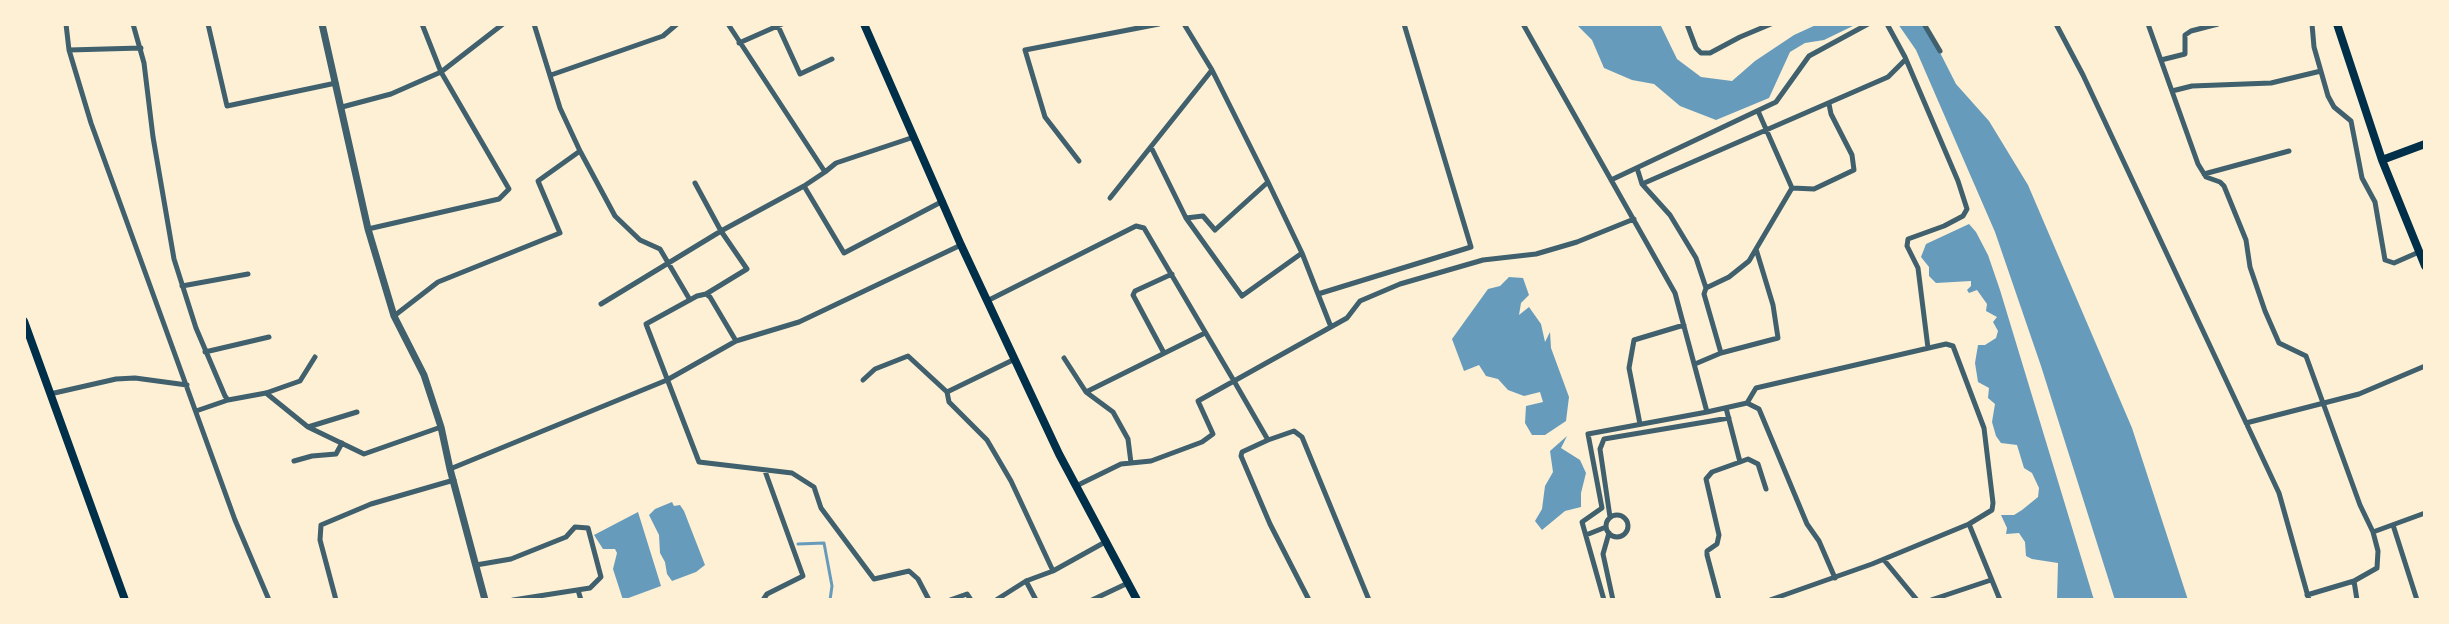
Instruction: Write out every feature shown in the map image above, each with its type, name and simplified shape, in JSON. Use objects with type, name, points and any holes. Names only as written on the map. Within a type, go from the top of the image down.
[{"type":"main road","points":[[864,24],[987,301],[1076,486],[1137,600]]},
{"type":"main road","points":[[2337,24],[2382,160],[2425,266]]},
{"type":"main road","points":[[2382,160],[2425,144]]},
{"type":"main road","points":[[24,321],[125,600]]},
{"type":"street","points":[[66,24],[69,50],[91,123],[246,549],[269,599],[260,600]]},
{"type":"street","points":[[133,24],[141,48],[174,259],[205,352],[228,400]]},
{"type":"street","points":[[208,24],[227,106],[336,83]]},
{"type":"street","points":[[322,24],[368,229],[394,316],[424,375],[441,427],[484,600]]},
{"type":"street","points":[[368,229],[499,199],[509,189],[441,72],[422,24]]},
{"type":"street","points":[[342,107],[391,94],[441,72],[503,24]]},
{"type":"street","points":[[534,24],[560,108],[615,216],[640,240],[660,249],[671,263],[690,300]]},
{"type":"street","points":[[551,75],[663,36],[677,24]]},
{"type":"street","points":[[728,24],[740,43],[749,52],[825,172]]},
{"type":"street","points":[[1079,161],[1045,117],[1025,50],[1159,24]]},
{"type":"street","points":[[1184,24],[1212,70],[1268,182],[1302,253],[1331,327]]},
{"type":"street","points":[[1318,294],[1471,247],[1404,24]]},
{"type":"street","points":[[1523,24],[1676,293],[1707,412]]},
{"type":"street","points":[[1687,24],[1696,48],[1701,53],[1710,53],[1771,24]]},
{"type":"street","points":[[1611,180],[1776,102],[1809,56],[1868,24]]},
{"type":"street","points":[[1887,24],[1906,59],[1958,181],[1967,209],[1963,216],[1944,226],[1908,239],[1907,246],[1918,268],[1928,348]]},
{"type":"street","points":[[1924,24],[1940,51]]},
{"type":"street","points":[[2056,24],[2084,75],[2279,493],[2308,597],[2354,581],[2379,565],[2373,532],[2360,506],[2344,456],[2306,356],[2279,343],[2250,267],[2246,240],[2224,186],[2204,174],[2192,151],[2148,24]]},
{"type":"street","points":[[2161,60],[2185,54],[2186,35],[2191,31],[2218,24]]},
{"type":"street","points":[[2312,24],[2320,71],[2334,107],[2351,121],[2362,178],[2375,202],[2385,260],[2394,263],[2419,252]]},
{"type":"street","points":[[740,43],[780,25],[800,74],[832,59]]},
{"type":"street","points":[[69,50],[141,48]]},
{"type":"street","points":[[1642,184],[1888,77],[1906,59]]},
{"type":"street","points":[[1110,198],[1212,70]]},
{"type":"street","points":[[2172,92],[2192,86],[2271,83],[2320,71]]},
{"type":"street","points":[[1792,188],[1814,189],[1854,170],[1852,155],[1831,114],[1829,104]]},
{"type":"street","points":[[1758,111],[1792,188]]},
{"type":"street","points":[[601,304],[721,231],[804,186],[836,163],[914,137]]},
{"type":"street","points":[[1151,147],[1186,218],[1242,296],[1302,253]]},
{"type":"street","points":[[394,316],[438,282],[560,233],[538,181],[580,151]]},
{"type":"street","points":[[2204,174],[2289,151]]},
{"type":"street","points":[[1637,168],[1642,184],[1670,215],[1696,258],[1706,288],[1704,294],[1721,353]]},
{"type":"street","points":[[1186,218],[1203,216],[1215,230],[1268,182]]},
{"type":"street","points":[[695,183],[721,231],[747,269],[706,294],[645,324],[699,462],[792,473],[814,487],[821,508],[874,579],[909,571],[918,579],[929,600]]},
{"type":"street","points":[[804,186],[844,253],[943,201]]},
{"type":"street","points":[[1706,288],[1730,277],[1749,261],[1792,188]]},
{"type":"street","points":[[1076,486],[1121,465],[1160,458],[1208,438],[1213,434],[1198,401],[1347,318],[1360,301],[1400,284],[1483,260],[1536,254],[1577,242],[1634,219]]},
{"type":"street","points":[[987,301],[1136,226],[1144,228],[1268,440]]},
{"type":"street","points":[[450,469],[667,381],[736,341],[799,322],[961,245]]},
{"type":"street","points":[[1695,364],[1721,353],[1778,338],[1773,305],[1756,249]]},
{"type":"street","points":[[182,286],[248,274]]},
{"type":"street","points":[[1164,353],[1133,295],[1135,291],[1172,274]]},
{"type":"street","points":[[706,294],[736,341]]},
{"type":"street","points":[[1640,424],[1629,368],[1634,340],[1684,325]]},
{"type":"street","points":[[1086,392],[1204,333]]},
{"type":"street","points":[[205,352],[269,337]]},
{"type":"street","points":[[1747,403],[1756,388],[1946,344],[1953,346],[1984,428],[1994,503],[1992,510],[1969,524],[1884,560],[1770,600]]},
{"type":"street","points":[[863,380],[875,369],[908,356],[947,392],[949,402],[987,440],[1011,482],[1053,571]]},
{"type":"street","points":[[196,411],[228,400],[266,393],[300,381],[315,357]]},
{"type":"street","points":[[1064,358],[1086,392],[1113,412],[1128,439],[1131,463]]},
{"type":"street","points":[[947,392],[1015,359]]},
{"type":"street","points":[[2246,423],[2359,394],[2425,366]]},
{"type":"street","points":[[50,394],[116,379],[135,378],[187,385]]},
{"type":"street","points":[[266,393],[308,427],[364,454],[441,427]]},
{"type":"street","points":[[1604,600],[1582,522],[1602,508],[1588,434],[1747,403],[1759,409],[1764,417],[1807,524],[1819,542],[1835,578]]},
{"type":"street","points":[[1726,408],[1740,462]]},
{"type":"street","points":[[308,427],[357,412]]},
{"type":"street","points":[[1586,535],[1606,527],[1610,518],[1600,449],[1604,439],[1729,418]]},
{"type":"street","points":[[1309,600],[1270,524],[1241,456],[1242,452],[1294,431],[1302,437],[1370,600]]},
{"type":"street","points":[[294,461],[312,456],[336,454],[342,443]]},
{"type":"street","points":[[1719,600],[1707,555],[1707,551],[1717,544],[1719,535],[1706,479],[1712,472],[1748,459],[1758,464],[1766,489]]},
{"type":"street","points":[[763,600],[767,594],[803,576],[765,471]]},
{"type":"street","points":[[336,600],[320,540],[321,525],[371,504],[453,480]]},
{"type":"street","points":[[2373,532],[2425,513]]},
{"type":"street","points":[[1609,534],[1619,537],[1626,533],[1628,526],[1626,520],[1620,515],[1610,518]]},
{"type":"street","points":[[1969,524],[2000,600]]},
{"type":"street","points":[[2393,525],[2417,600]]},
{"type":"street","points":[[476,565],[511,559],[566,537],[575,527],[588,528],[601,577],[590,588],[513,600]]},
{"type":"street","points":[[1606,527],[1609,534],[1603,554],[1613,600]]},
{"type":"street","points":[[996,600],[1026,581],[1053,571],[1107,542]]},
{"type":"street","points":[[1884,560],[1917,600]]},
{"type":"street","points":[[1931,600],[1991,580]]},
{"type":"street","points":[[1026,581],[1036,600]]},
{"type":"street","points":[[2354,581],[2357,600]]},
{"type":"street","points":[[1092,600],[1128,583]]},
{"type":"street","points":[[578,590],[581,600]]},
{"type":"street","points":[[950,600],[967,594],[971,600]]},
{"type":"water","points":[[1576,24],[1660,24],[1677,59],[1701,77],[1732,81],[1755,61],[1794,35],[1818,24],[1857,24],[1824,40],[1805,43],[1790,52],[1769,98],[1716,120],[1680,106],[1654,84],[1632,80],[1604,68],[1592,40]]},
{"type":"water","points":[[1898,24],[1924,24],[1956,84],[1989,121],[2028,185],[2132,428],[2188,600],[2115,600],[2041,366],[1995,232],[1916,50]]},
{"type":"water","points":[[1969,224],[1988,255],[2000,290],[2094,600],[2057,600],[2058,563],[2026,556],[2025,542],[2019,533],[2006,534],[2007,528],[2001,515],[2014,515],[2022,510],[2038,497],[2039,488],[2032,473],[2024,468],[2017,445],[2001,443],[1996,436],[1992,422],[1995,404],[1988,398],[1989,388],[1978,382],[1975,363],[1978,345],[1985,345],[1996,338],[1998,331],[1993,322],[1997,317],[1986,311],[1987,304],[1977,290],[1969,293],[1967,290],[1971,286],[1971,281],[1936,283],[1929,276],[1929,267],[1921,257],[1926,244]]},
{"type":"water","points":[[1509,277],[1523,278],[1529,295],[1521,303],[1519,315],[1529,307],[1541,324],[1545,342],[1550,332],[1551,348],[1569,397],[1566,421],[1545,435],[1532,435],[1525,423],[1526,406],[1543,402],[1540,392],[1524,396],[1508,390],[1498,379],[1486,376],[1479,365],[1464,371],[1452,339],[1488,289],[1500,286]]},
{"type":"water","points":[[1567,436],[1561,448],[1580,460],[1586,473],[1581,493],[1581,507],[1565,511],[1542,530],[1535,521],[1542,509],[1545,486],[1553,472],[1550,451]]},
{"type":"water","points":[[672,502],[674,506],[680,505],[684,511],[705,565],[696,572],[672,581],[667,574],[665,562],[660,553],[659,535],[649,515],[655,509]]},
{"type":"water","points":[[638,512],[661,586],[623,600],[613,569],[617,553],[615,549],[603,549],[594,535]]},
{"type":"waterway","points":[[798,544],[824,543],[832,586],[830,600]]}]
